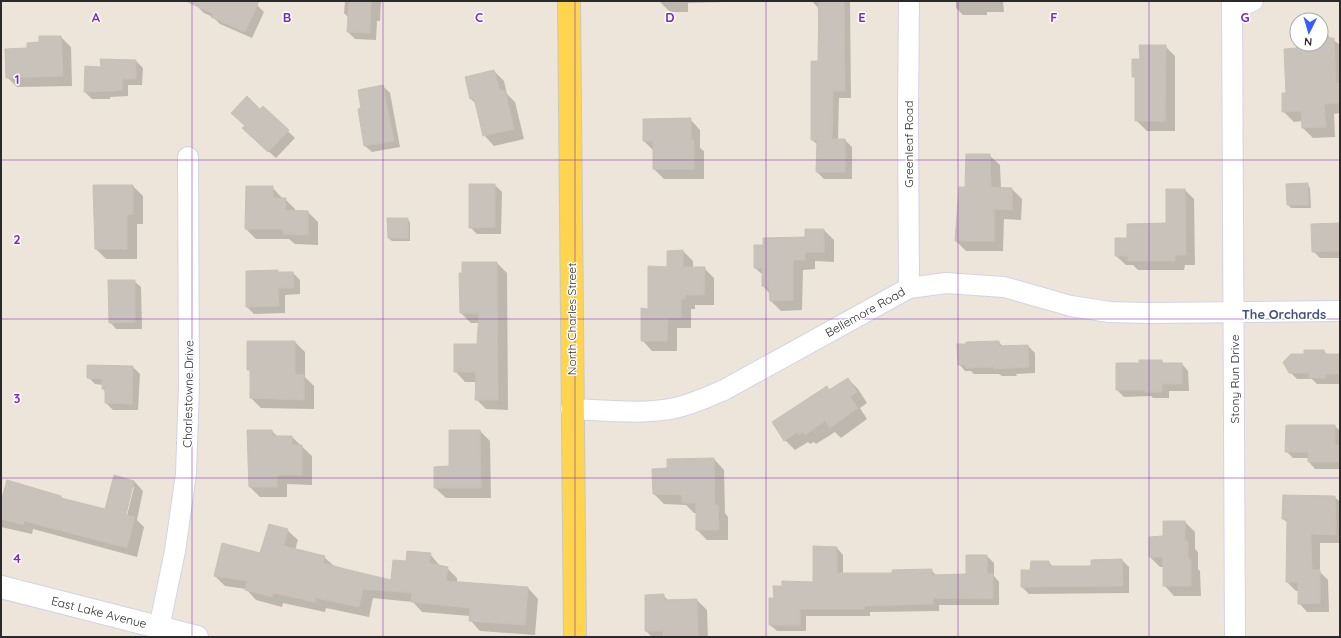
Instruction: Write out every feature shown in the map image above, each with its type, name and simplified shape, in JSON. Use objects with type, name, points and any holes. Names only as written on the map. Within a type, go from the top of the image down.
[{"type":"main road","name":"North Charles Street","points":[[569,1],[571,409],[575,637]]},
{"type":"street","name":"Greenleaf Road","points":[[909,288],[908,114],[910,1]]},
{"type":"street","points":[[1232,5],[1253,1]]},
{"type":"street","name":"Stony Run Drive","points":[[1232,5],[1235,637]]},
{"type":"street","name":"Charlestowne Drive","points":[[159,628],[175,551],[186,474],[189,387],[188,157]]},
{"type":"street","name":"Bellemore Road","points":[[571,409],[674,408],[698,401],[724,390],[909,288],[946,284],[1004,287],[1071,306],[1110,312],[1149,314],[1340,311]]},
{"type":"street","name":"East Lake Avenue","points":[[1,587],[197,637]]},
{"type":"building","points":[[186,1],[259,1],[245,32],[211,17],[213,14]]},
{"type":"building","points":[[349,1],[371,1],[370,33],[347,32]]},
{"type":"building","points":[[819,1],[844,1],[845,91],[833,91],[832,139],[845,139],[845,172],[816,172],[817,140],[811,140],[811,61],[818,61]]},
{"type":"building","points":[[39,36],[61,36],[63,76],[6,78],[5,49],[27,48],[27,43],[39,42]]},
{"type":"building","points":[[1329,38],[1334,38],[1336,83],[1340,83],[1340,103],[1324,104],[1326,127],[1302,128],[1301,111],[1282,112],[1282,93],[1286,93],[1284,49],[1289,49],[1289,52],[1329,52]]},
{"type":"building","points":[[1139,45],[1166,45],[1165,121],[1135,121],[1135,77],[1132,77],[1132,59],[1140,59]]},
{"type":"building","points":[[100,59],[136,60],[136,79],[122,79],[122,90],[84,92],[85,66],[101,67]]},
{"type":"building","points":[[494,70],[500,91],[505,90],[514,129],[483,136],[474,98],[470,99],[465,77]]},
{"type":"building","points":[[383,85],[394,141],[364,146],[358,109],[361,108],[358,90]]},
{"type":"building","points":[[247,96],[260,109],[263,106],[289,130],[268,152],[242,128],[245,126],[231,113]]},
{"type":"building","points":[[691,118],[691,140],[694,140],[694,169],[653,169],[653,141],[643,141],[643,119]]},
{"type":"building","points":[[966,154],[990,154],[991,187],[1012,188],[1012,210],[994,209],[994,241],[955,241],[959,187],[965,187]]},
{"type":"building","points":[[1308,183],[1308,205],[1287,205],[1286,184]]},
{"type":"building","points":[[469,184],[495,184],[495,227],[469,228]]},
{"type":"building","points":[[93,185],[133,185],[133,214],[127,215],[127,249],[95,249]]},
{"type":"building","points":[[246,186],[273,186],[273,198],[286,198],[285,210],[308,211],[308,235],[283,234],[284,229],[245,229]]},
{"type":"building","points":[[1166,189],[1185,189],[1186,255],[1175,255],[1175,261],[1128,261],[1128,256],[1115,256],[1115,238],[1127,238],[1127,224],[1166,223]]},
{"type":"building","points":[[387,218],[408,218],[408,238],[388,238]]},
{"type":"building","points":[[1340,223],[1340,251],[1312,252],[1311,224]]},
{"type":"building","points":[[805,229],[824,229],[824,252],[805,252],[805,260],[793,260],[793,300],[770,301],[769,287],[762,286],[762,268],[754,268],[754,245],[763,245],[763,238],[805,237]]},
{"type":"building","points":[[683,250],[683,267],[705,267],[704,295],[686,295],[685,299],[681,299],[681,318],[668,318],[667,341],[641,341],[641,308],[648,309],[648,266],[667,267],[667,251]]},
{"type":"building","points":[[462,262],[497,262],[498,400],[475,400],[476,372],[454,372],[454,344],[477,344],[479,313],[460,313],[459,273],[462,273]]},
{"type":"building","points":[[278,270],[278,272],[293,272],[294,288],[278,288],[279,306],[246,307],[246,271]]},
{"type":"building","points":[[108,280],[135,280],[135,322],[109,323]]},
{"type":"building","points":[[247,341],[295,341],[295,374],[304,375],[304,400],[250,398],[250,370],[247,370]]},
{"type":"building","points":[[999,341],[999,346],[1028,345],[1029,367],[994,369],[994,367],[966,368],[966,365],[958,365],[957,344],[966,344],[966,342]]},
{"type":"building","points":[[1304,350],[1324,350],[1324,354],[1340,354],[1340,374],[1326,374],[1326,378],[1309,378],[1309,373],[1289,373],[1283,362],[1291,354],[1304,354]]},
{"type":"building","points":[[1139,360],[1162,360],[1162,363],[1182,363],[1182,384],[1162,384],[1162,392],[1145,392],[1145,390],[1116,390],[1116,363],[1139,363]]},
{"type":"building","points":[[87,365],[133,366],[132,404],[105,403],[105,389],[102,389],[102,379],[87,378]]},
{"type":"building","points":[[848,378],[857,392],[850,397],[858,408],[830,428],[825,421],[805,435],[803,432],[799,435],[798,432],[784,441],[772,422],[827,386],[829,390]]},
{"type":"building","points":[[1286,425],[1335,425],[1335,445],[1340,445],[1340,462],[1308,462],[1308,452],[1285,452]]},
{"type":"building","points":[[247,430],[272,430],[272,436],[292,436],[292,445],[302,445],[302,475],[277,475],[277,487],[249,487]]},
{"type":"building","points":[[449,430],[480,430],[481,488],[434,488],[434,467],[449,466]]},
{"type":"building","points":[[714,458],[715,505],[718,505],[719,530],[696,530],[696,503],[682,503],[682,495],[653,494],[652,469],[667,468],[667,459]]},
{"type":"building","points":[[114,475],[134,481],[126,515],[135,517],[127,548],[24,521],[23,525],[1,519],[1,502],[7,480],[61,496],[61,498],[105,509]]},
{"type":"building","points":[[1283,495],[1335,496],[1336,535],[1311,534],[1312,570],[1320,570],[1320,603],[1298,604],[1298,582],[1286,582],[1287,519],[1282,519]]},
{"type":"building","points":[[1163,521],[1185,521],[1185,541],[1188,541],[1188,559],[1191,560],[1191,586],[1163,586],[1163,557],[1149,557],[1149,537],[1163,536]]},
{"type":"building","points":[[269,524],[288,529],[284,546],[325,556],[323,563],[345,569],[391,580],[393,560],[406,561],[407,551],[431,553],[429,563],[448,567],[446,581],[528,587],[525,625],[469,621],[470,608],[411,602],[412,593],[363,589],[359,607],[316,598],[315,602],[273,593],[272,597],[245,590],[247,581],[214,576],[222,543],[260,553]]},
{"type":"building","points":[[813,546],[837,547],[837,573],[892,573],[892,570],[932,569],[932,575],[966,574],[966,555],[987,555],[987,574],[993,574],[993,599],[933,598],[933,604],[864,606],[864,609],[800,609],[800,625],[769,625],[769,598],[774,598],[773,586],[782,586],[782,581],[813,582]]},
{"type":"building","points":[[1122,559],[1123,586],[1021,587],[1021,570],[1030,570],[1031,561],[1049,561],[1049,566],[1091,566],[1091,560]]},
{"type":"building","points":[[664,594],[664,600],[697,599],[698,637],[663,637],[663,631],[645,631],[645,595]]},
{"type":"district","name":"The Orchards","points":[[1284,314]]}]
